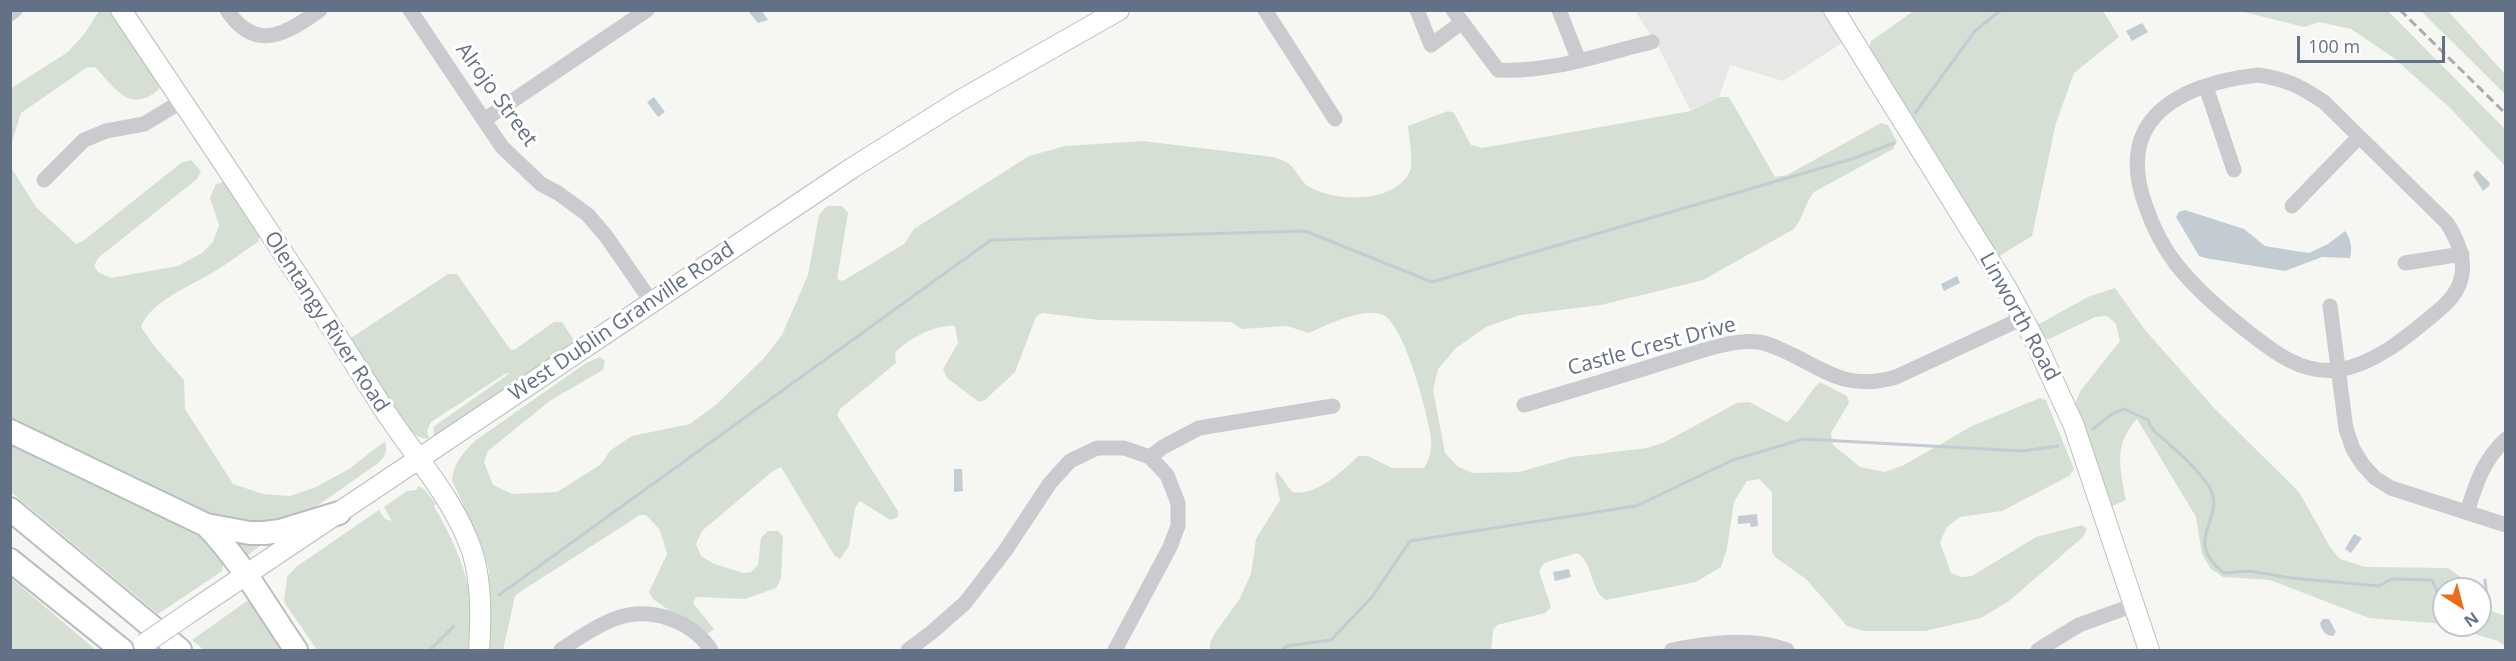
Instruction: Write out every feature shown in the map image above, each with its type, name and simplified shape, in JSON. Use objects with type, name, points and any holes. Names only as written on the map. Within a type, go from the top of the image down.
[{"type":"highway","points":[[10,431],[206,525],[250,533],[280,531],[339,513]]},
{"type":"highway","points":[[10,509],[180,651]]},
{"type":"highway","points":[[206,525],[246,575],[296,651]]},
{"type":"highway","points":[[10,561],[122,651]]},
{"type":"main road","name":"Olentangy River Road","points":[[121,10],[418,460],[439,486],[472,552],[481,615],[479,651]]},
{"type":"main road","name":"West Dublin Granville Road","points":[[135,651],[651,302],[897,139],[1119,10]]},
{"type":"main road","name":"Linworth Road","points":[[1834,10],[2023,318],[2074,426],[2149,651]]},
{"type":"street","points":[[10,14],[15,10]]},
{"type":"street","points":[[227,10],[237,24],[260,35],[284,33],[320,10]]},
{"type":"street","name":"Alrojo Street","points":[[410,10],[502,147],[541,184],[558,193],[588,215],[606,236],[651,302]]},
{"type":"street","points":[[484,120],[648,10]]},
{"type":"street","points":[[1265,10],[1335,119]]},
{"type":"street","points":[[1417,10],[1431,45],[1457,17],[1498,70],[1579,61],[1652,42]]},
{"type":"street","points":[[1559,10],[1579,61]]},
{"type":"street","points":[[2258,75],[2282,78],[2301,86],[2324,102],[2447,223],[2458,240],[2462,254],[2460,285],[2441,308],[2380,354],[2360,364],[2338,370],[2324,370],[2296,364],[2272,351],[2206,296],[2176,264],[2156,232],[2136,176],[2137,154],[2147,124],[2166,104],[2206,87],[2233,78],[2258,75]]},
{"type":"street","points":[[2206,87],[2234,170]]},
{"type":"street","points":[[44,180],[73,148],[84,140],[106,131],[144,124],[182,101]]},
{"type":"street","points":[[2292,206],[2359,138]]},
{"type":"street","points":[[2405,263],[2462,254]]},
{"type":"street","points":[[2330,306],[2346,429],[2353,449],[2363,465],[2375,478],[2391,488],[2505,525]]},
{"type":"street","name":"Castle Crest Drive","points":[[1524,405],[1705,350],[1741,342],[1760,342],[1775,346],[1840,379],[1859,383],[1879,382],[1896,377],[2023,318]]},
{"type":"street","points":[[1150,457],[1163,447],[1200,428],[1333,406]]},
{"type":"street","points":[[2467,512],[2480,473],[2489,455],[2505,439]]},
{"type":"street","points":[[908,651],[965,603],[1005,551],[1050,483],[1070,461],[1097,448],[1124,448],[1150,457],[1170,480],[1178,502],[1178,526],[1170,547],[1115,651]]},
{"type":"street","points":[[2038,651],[2079,625],[2134,605]]},
{"type":"street","points":[[561,651],[578,638],[618,617],[640,614],[666,617],[686,626],[704,640],[711,651]]},
{"type":"street","points":[[1672,651],[1699,645],[1762,643],[1787,651]]},
{"type":"shaded area","points":[[1915,10],[2103,11],[2119,37],[2074,73],[2056,123],[2032,236],[1996,258],[1869,49],[1871,41]]},
{"type":"shaded area","points":[[99,11],[113,11],[160,77],[159,89],[149,96],[131,99],[116,90],[95,67],[86,68],[21,113],[11,145],[10,89],[68,52],[85,33]]},
{"type":"shaded area","points":[[748,11],[762,11],[768,20],[758,23]]},
{"type":"shaded area","points":[[1635,11],[1833,11],[1850,38],[1783,81],[1730,65],[1719,97],[1691,111],[1658,46]]},
{"type":"shaded area","points":[[2240,11],[2388,11],[2505,129],[2505,166],[2449,107],[2394,58],[2351,29],[2319,22],[2304,27]]},
{"type":"shaded area","points":[[2421,11],[2448,11],[2505,74],[2505,94]]},
{"type":"shaded area","points":[[2142,23],[2148,32],[2132,41],[2126,31]]},
{"type":"shaded area","points":[[654,97],[665,112],[658,117],[647,102]]},
{"type":"shaded area","points":[[1719,97],[1729,97],[1775,177],[1787,175],[1881,123],[1888,125],[1897,142],[1893,149],[1814,192],[1794,229],[1703,280],[1601,305],[1520,315],[1486,327],[1456,348],[1438,369],[1433,390],[1445,453],[1457,466],[1472,473],[1519,472],[1572,457],[1647,448],[1665,442],[1737,403],[1749,402],[1787,422],[1820,382],[1847,396],[1849,403],[1831,433],[1833,445],[1860,467],[1885,472],[1904,465],[1972,426],[2040,398],[2046,400],[2074,469],[2069,476],[2002,511],[1960,517],[1947,527],[1940,542],[1951,573],[1961,577],[1972,576],[2036,537],[2082,525],[2087,529],[2083,537],[2009,601],[1981,618],[1925,631],[1864,631],[1847,626],[1806,579],[1775,557],[1772,552],[1772,492],[1759,479],[1747,481],[1734,502],[1727,548],[1721,567],[1696,582],[1606,600],[1597,590],[1586,563],[1577,553],[1544,563],[1539,571],[1551,607],[1545,613],[1497,625],[1493,631],[1491,650],[1210,650],[1210,643],[1215,633],[1239,600],[1251,574],[1256,539],[1280,500],[1275,476],[1277,471],[1292,492],[1301,493],[1328,482],[1358,456],[1368,456],[1392,468],[1424,468],[1426,465],[1431,446],[1429,426],[1414,371],[1399,335],[1391,322],[1383,315],[1375,313],[1346,318],[1309,333],[1287,326],[1242,329],[1231,322],[1099,320],[1042,313],[1036,317],[1015,372],[985,400],[979,402],[947,378],[943,369],[958,343],[955,326],[947,326],[931,330],[907,343],[895,353],[896,363],[840,409],[837,415],[898,511],[898,517],[890,520],[860,501],[855,508],[849,546],[840,559],[834,555],[781,467],[773,471],[702,531],[696,544],[701,556],[714,564],[744,573],[751,572],[758,565],[761,538],[768,531],[778,531],[783,536],[781,578],[776,588],[745,599],[696,597],[693,603],[714,629],[709,633],[701,633],[653,599],[649,592],[667,554],[660,530],[646,515],[640,515],[515,596],[503,650],[490,650],[489,571],[482,547],[452,480],[457,463],[464,453],[476,440],[586,363],[600,357],[605,361],[603,370],[551,400],[488,451],[484,462],[493,485],[512,494],[557,492],[600,465],[611,450],[632,436],[690,424],[717,404],[764,358],[782,335],[808,275],[819,215],[827,206],[842,206],[848,213],[837,279],[843,281],[904,244],[914,229],[1029,156],[1065,146],[1143,141],[1273,157],[1288,164],[1308,186],[1319,192],[1365,197],[1394,188],[1404,180],[1411,168],[1408,126],[1448,111],[1454,113],[1471,145],[1482,148],[1691,111]]},
{"type":"shaded area","points":[[191,160],[201,171],[197,179],[98,258],[94,266],[98,272],[111,278],[178,266],[202,253],[213,242],[219,225],[210,198],[216,184],[225,181],[260,235],[258,242],[221,268],[173,294],[153,309],[141,327],[184,380],[185,409],[233,484],[263,494],[290,496],[316,487],[349,469],[385,441],[386,445],[385,454],[377,464],[297,520],[285,524],[217,520],[184,502],[11,426],[10,166],[36,207],[76,244],[83,241],[181,163]]},
{"type":"shaded area","points":[[2477,170],[2490,183],[2483,191],[2473,175]]},
{"type":"shaded area","points":[[2185,210],[2244,229],[2265,246],[2309,253],[2328,244],[2345,231],[2350,244],[2350,258],[2322,257],[2285,271],[2205,258],[2199,256],[2176,217],[2179,212]]},
{"type":"shaded area","points":[[448,274],[457,274],[510,349],[514,350],[554,322],[562,322],[575,342],[434,436],[433,427],[510,373],[505,374],[431,422],[427,431],[429,439],[425,439],[416,436],[406,426],[350,344],[351,338]]},
{"type":"shaded area","points":[[1957,276],[1960,283],[1944,291],[1941,284]]},
{"type":"shaded area","points":[[2115,288],[2145,330],[2215,409],[2299,492],[2330,547],[2340,559],[2365,567],[2448,568],[2460,577],[2432,577],[2432,623],[2369,618],[2270,580],[2223,577],[2211,569],[2202,554],[2196,517],[2137,419],[2124,438],[2121,448],[2120,457],[2126,500],[2108,508],[2074,405],[2081,390],[2120,341],[2116,324],[2107,316],[2095,317],[2049,339],[2042,338],[2038,329],[2039,324],[2088,297]]},
{"type":"shaded area","points":[[10,439],[187,526],[204,538],[213,548],[221,559],[222,571],[158,614],[11,492]]},
{"type":"shaded area","points":[[954,469],[962,469],[963,491],[954,492]]},
{"type":"shaded area","points":[[418,486],[424,489],[436,504],[434,506],[448,532],[465,574],[472,618],[468,650],[317,650],[284,602],[287,577],[296,567],[379,510],[385,519],[392,521],[384,507],[407,491],[416,490]]},
{"type":"shaded area","points":[[1757,514],[1758,526],[1751,527],[1750,523],[1738,524],[1738,516]]},
{"type":"shaded area","points":[[228,534],[269,540],[242,559]]},
{"type":"shaded area","points":[[2354,534],[2362,538],[2351,553],[2345,549]]},
{"type":"shaded area","points":[[1569,569],[1571,577],[1555,581],[1553,572]]},
{"type":"shaded area","points":[[11,578],[96,650],[13,650],[10,648]]},
{"type":"shaded area","points":[[247,601],[254,602],[289,650],[204,650],[192,640]]},
{"type":"shaded area","points":[[2492,611],[2505,616],[2505,646],[2485,637],[2492,637]]},
{"type":"shaded area","points":[[2323,619],[2329,619],[2336,632],[2333,636],[2326,634],[2323,630],[2320,623]]},
{"type":"waterway","points":[[1915,113],[1975,31],[2001,10]]},
{"type":"waterway","points":[[499,595],[991,240],[1305,231],[1432,282],[1852,159],[1894,143]]},
{"type":"waterway","points":[[2093,429],[2112,414],[2124,409],[2148,420],[2156,433],[2195,469],[2208,485],[2213,497],[2213,508],[2205,538],[2206,549],[2211,561],[2224,573],[2250,571],[2291,578],[2379,586],[2392,579],[2432,580]]},
{"type":"waterway","points":[[1282,650],[1287,646],[1331,640],[1372,597],[1410,541],[1636,506],[1733,460],[1803,439],[2022,451],[2058,446]]},
{"type":"waterway","points":[[430,650],[454,626]]},
{"type":"railway","points":[[2400,10],[2506,114]]}]
